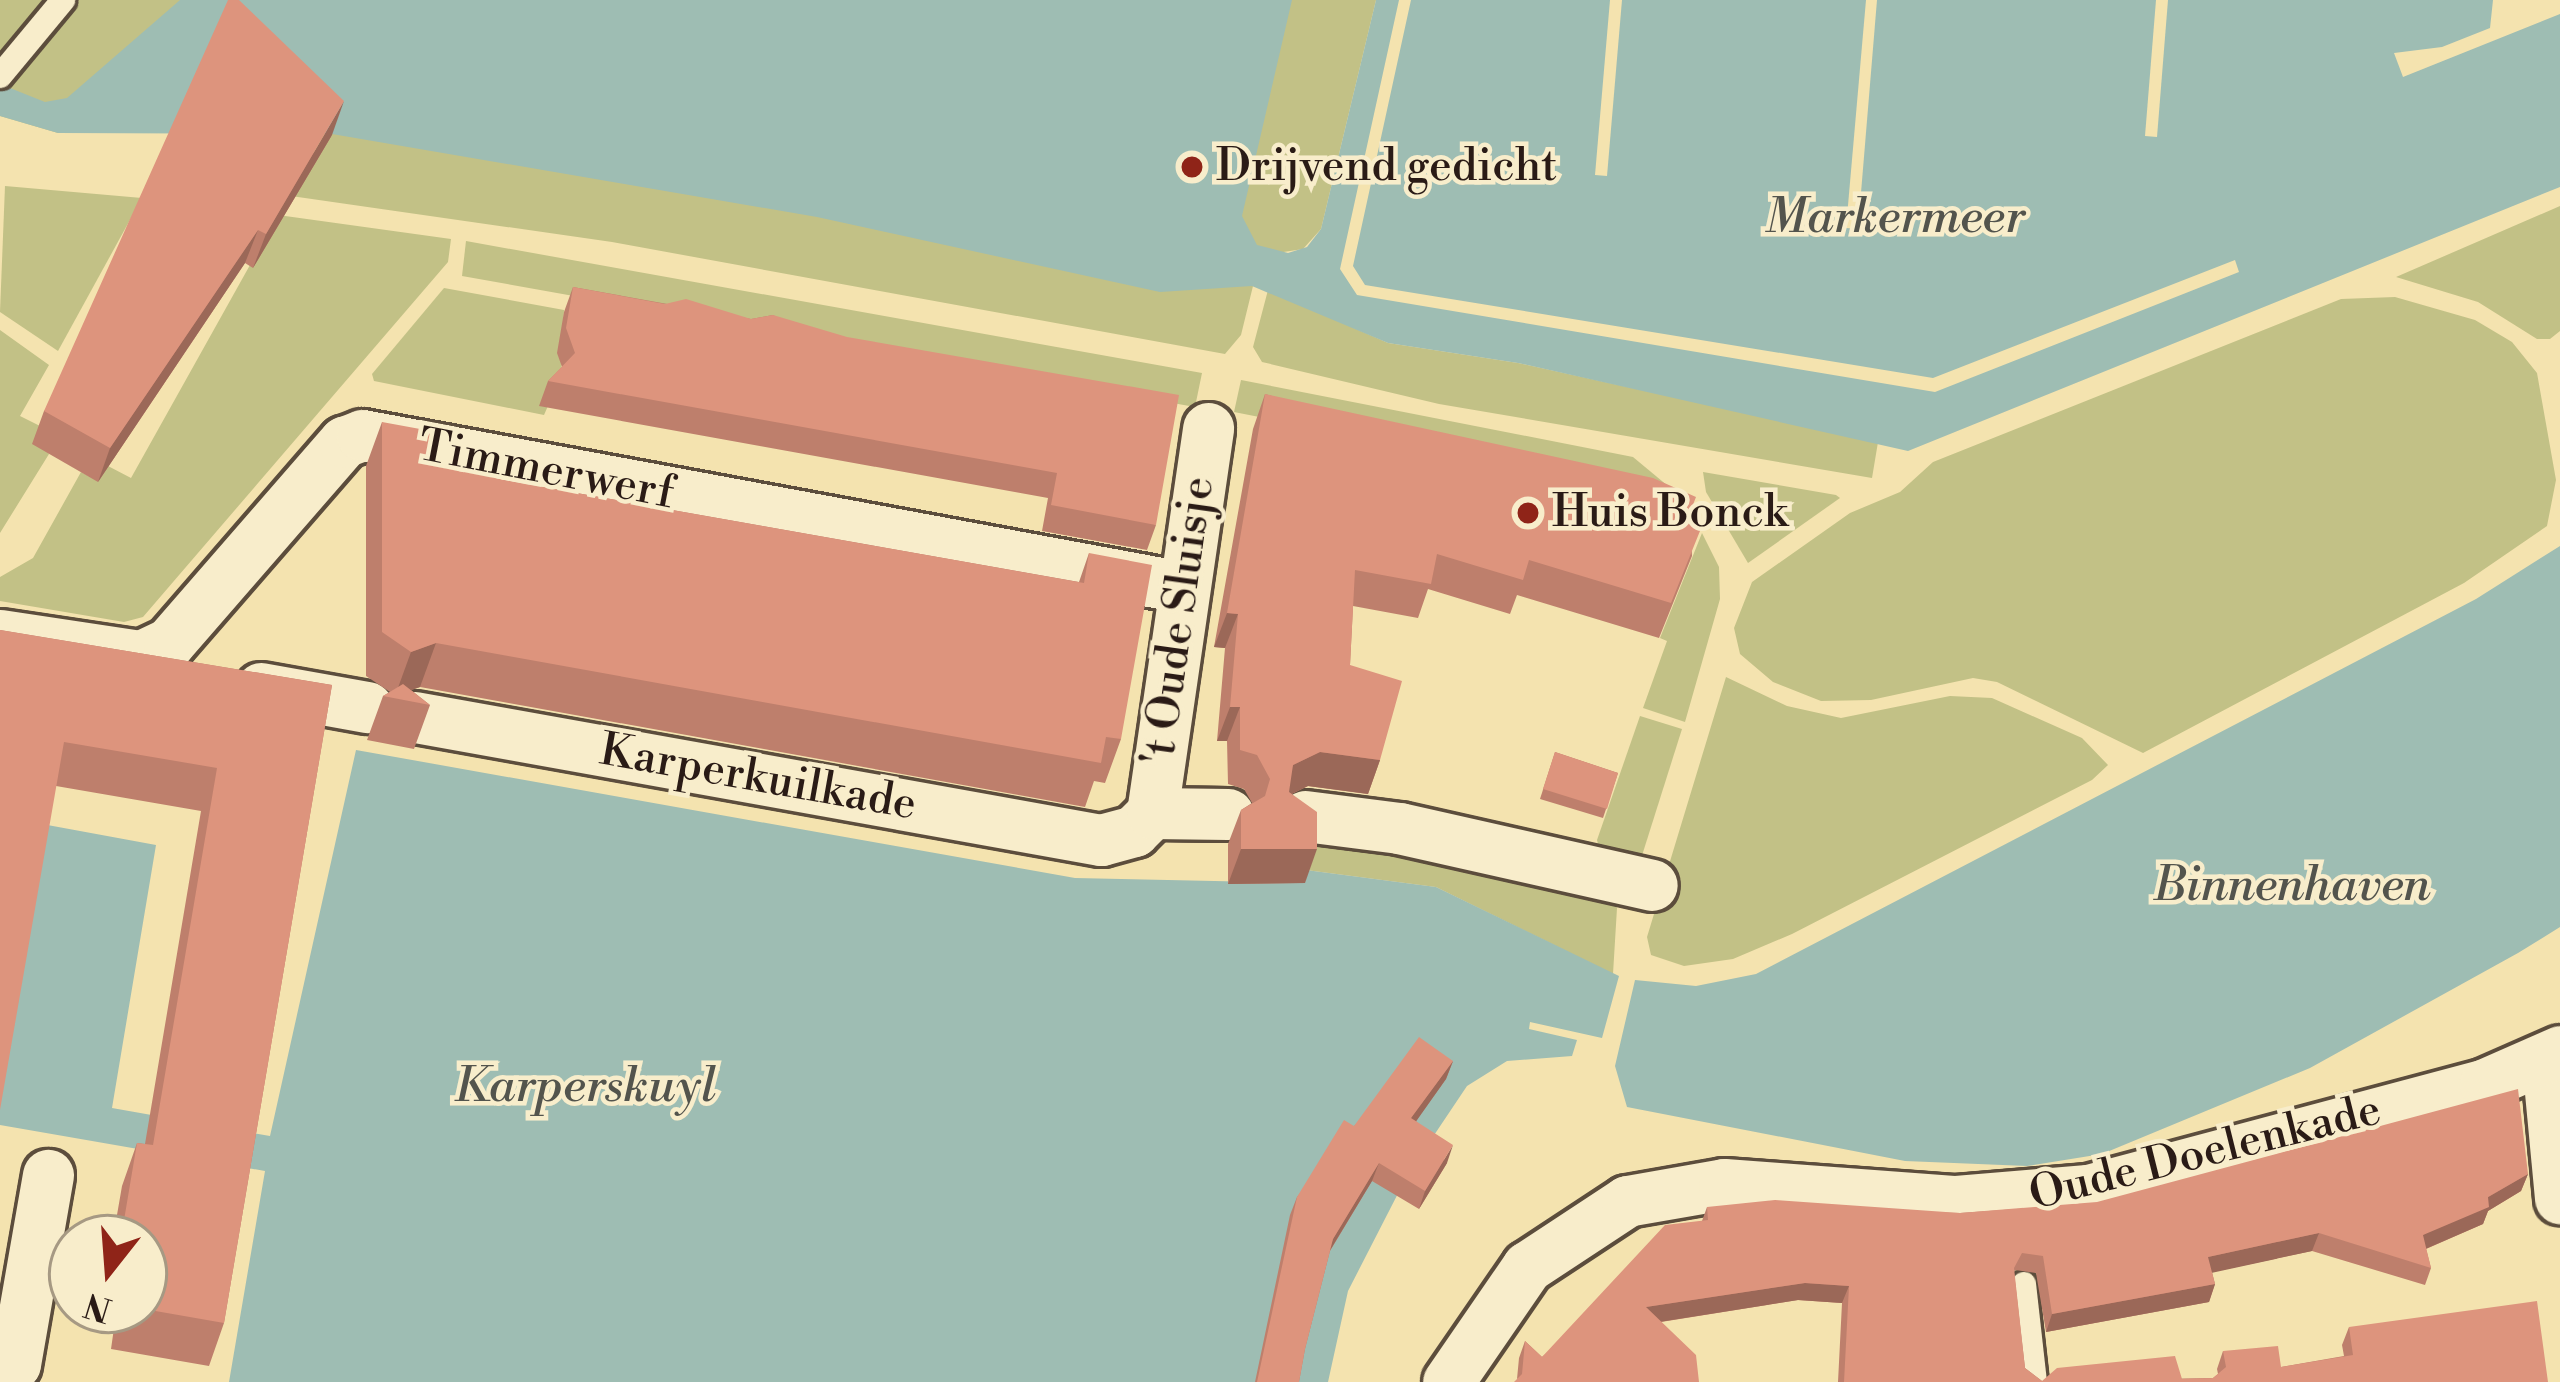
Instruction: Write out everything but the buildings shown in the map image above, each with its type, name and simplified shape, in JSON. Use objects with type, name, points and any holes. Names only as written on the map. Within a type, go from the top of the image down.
[{"type":"street","name":"'t Oude Sluisje","points":[[1101,840],[1134,831],[1151,813],[1208,428]]},
{"type":"street","name":"Timmerwerf","points":[[141,656],[169,643],[344,442],[362,435],[1182,587]]},
{"type":"street","points":[[0,634],[141,656]]},
{"type":"street","name":"Karperkuilkade","points":[[141,656],[170,670],[1101,840]]},
{"type":"street","name":"'t Oude Sluisje","points":[[1151,813],[1228,814]]},
{"type":"street","points":[[1305,816],[1399,828],[1652,885]]},
{"type":"street","points":[[2554,1056],[2560,1198]]},
{"type":"street","name":"Oude Doelenkade","points":[[1448,1382],[1527,1267],[1627,1202],[1724,1184],[2019,1215],[2110,1184],[2554,1056]]},
{"type":"street","points":[[0,1361],[15,1364],[48,1175]]},
{"type":"lane","points":[[3,73],[62,0]]},
{"type":"lane","points":[[2024,1284],[2035,1382]]},
{"type":"shaded area","points":[[0,0],[1376,0],[1321,229],[1303,249],[1277,253],[1268,290],[1253,286],[1241,335],[1225,354],[612,242],[291,196],[164,129],[58,133],[0,116]]},
{"type":"shaded area","points":[[5,186],[142,198],[58,351],[0,312]]},
{"type":"shaded area","points":[[2560,206],[2560,331],[2550,339],[2537,339],[2478,302],[2396,277]]},
{"type":"shaded area","points":[[278,215],[451,239],[448,262],[143,617],[124,622],[0,601],[0,577],[33,558],[81,472],[98,481],[108,466],[131,478]]},
{"type":"shaded area","points":[[466,241],[1202,373],[1195,407],[462,276]]},
{"type":"shaded area","points":[[444,288],[564,310],[561,376],[544,415],[374,381],[372,374]]},
{"type":"shaded area","points":[[1268,290],[1388,343],[1518,363],[1878,442],[1872,478],[1439,404],[1262,362],[1253,347]]},
{"type":"shaded area","points":[[2395,297],[2475,320],[2512,342],[2537,373],[2556,480],[2547,526],[2464,583],[2143,753],[1997,682],[1973,678],[1871,700],[1821,701],[1773,682],[1740,654],[1734,628],[1752,582],[1850,513],[1900,492],[1933,462],[2341,299]]},
{"type":"shaded area","points":[[0,330],[49,365],[20,416],[40,426],[49,454],[0,533]]},
{"type":"shaded area","points":[[1241,380],[1633,457],[1686,501],[1234,412]]},
{"type":"shaded area","points":[[1703,472],[1840,498],[1748,563],[1706,492]]},
{"type":"shaded area","points":[[1702,533],[1719,567],[1720,599],[1685,722],[1643,708],[1667,641],[1660,638]]},
{"type":"shaded area","points":[[1726,677],[1787,706],[1841,718],[1950,696],[1992,698],[2082,738],[2108,765],[2092,780],[1792,934],[1733,959],[1684,966],[1651,955],[1647,937]]},
{"type":"shaded area","points":[[1640,716],[1682,729],[1639,865],[1600,852],[1597,840]]},
{"type":"shaded area","points":[[1305,835],[1609,895],[1617,908],[1613,974],[1436,887],[1306,870]]},
{"type":"water","name":"Markermeer","points":[[180,0],[1292,0],[1242,216],[1257,245],[1288,253],[1307,247],[1321,229],[1376,0],[2560,0],[2560,187],[1908,451],[1518,363],[1388,343],[1252,286],[1160,292],[817,217],[332,134],[58,133],[0,116],[0,84],[45,102],[67,98]]},
{"type":"water","name":"Binnenhaven","points":[[2560,546],[2560,927],[2518,953],[2310,1068],[2102,1154],[2027,1166],[1905,1161],[1627,1107],[1615,1066],[1635,980],[1696,986],[1756,974],[2476,599]]},
{"type":"water","name":"Karperskuyl","points":[[356,750],[1075,878],[1305,883],[1306,870],[1436,887],[1619,976],[1602,1038],[1530,1022],[1529,1029],[1577,1040],[1572,1056],[1507,1061],[1467,1086],[1408,1174],[1348,1291],[1328,1382],[229,1382],[265,1171],[0,1125],[0,1071],[42,824],[156,845],[112,1108],[270,1136]]},
{"type":"pier","points":[[1399,0],[1411,0],[1353,266],[1365,285],[1933,378],[2235,260],[2239,272],[1935,392],[1357,295],[1340,269]]},
{"type":"pier","points":[[1610,0],[1622,0],[1607,176],[1595,175]]},
{"type":"pier","points":[[1866,0],[1877,0],[1858,229],[1846,228]]},
{"type":"pier","points":[[2156,0],[2168,0],[2157,137],[2145,136]]},
{"type":"pier","points":[[2493,0],[2560,0],[2560,14],[2403,77],[2394,53],[2442,47],[2490,28]]},
{"type":"place","name":"Drijvend gedicht","points":[[1192,167]]},
{"type":"place","name":"Huis Bonck","points":[[1528,513]]}]
